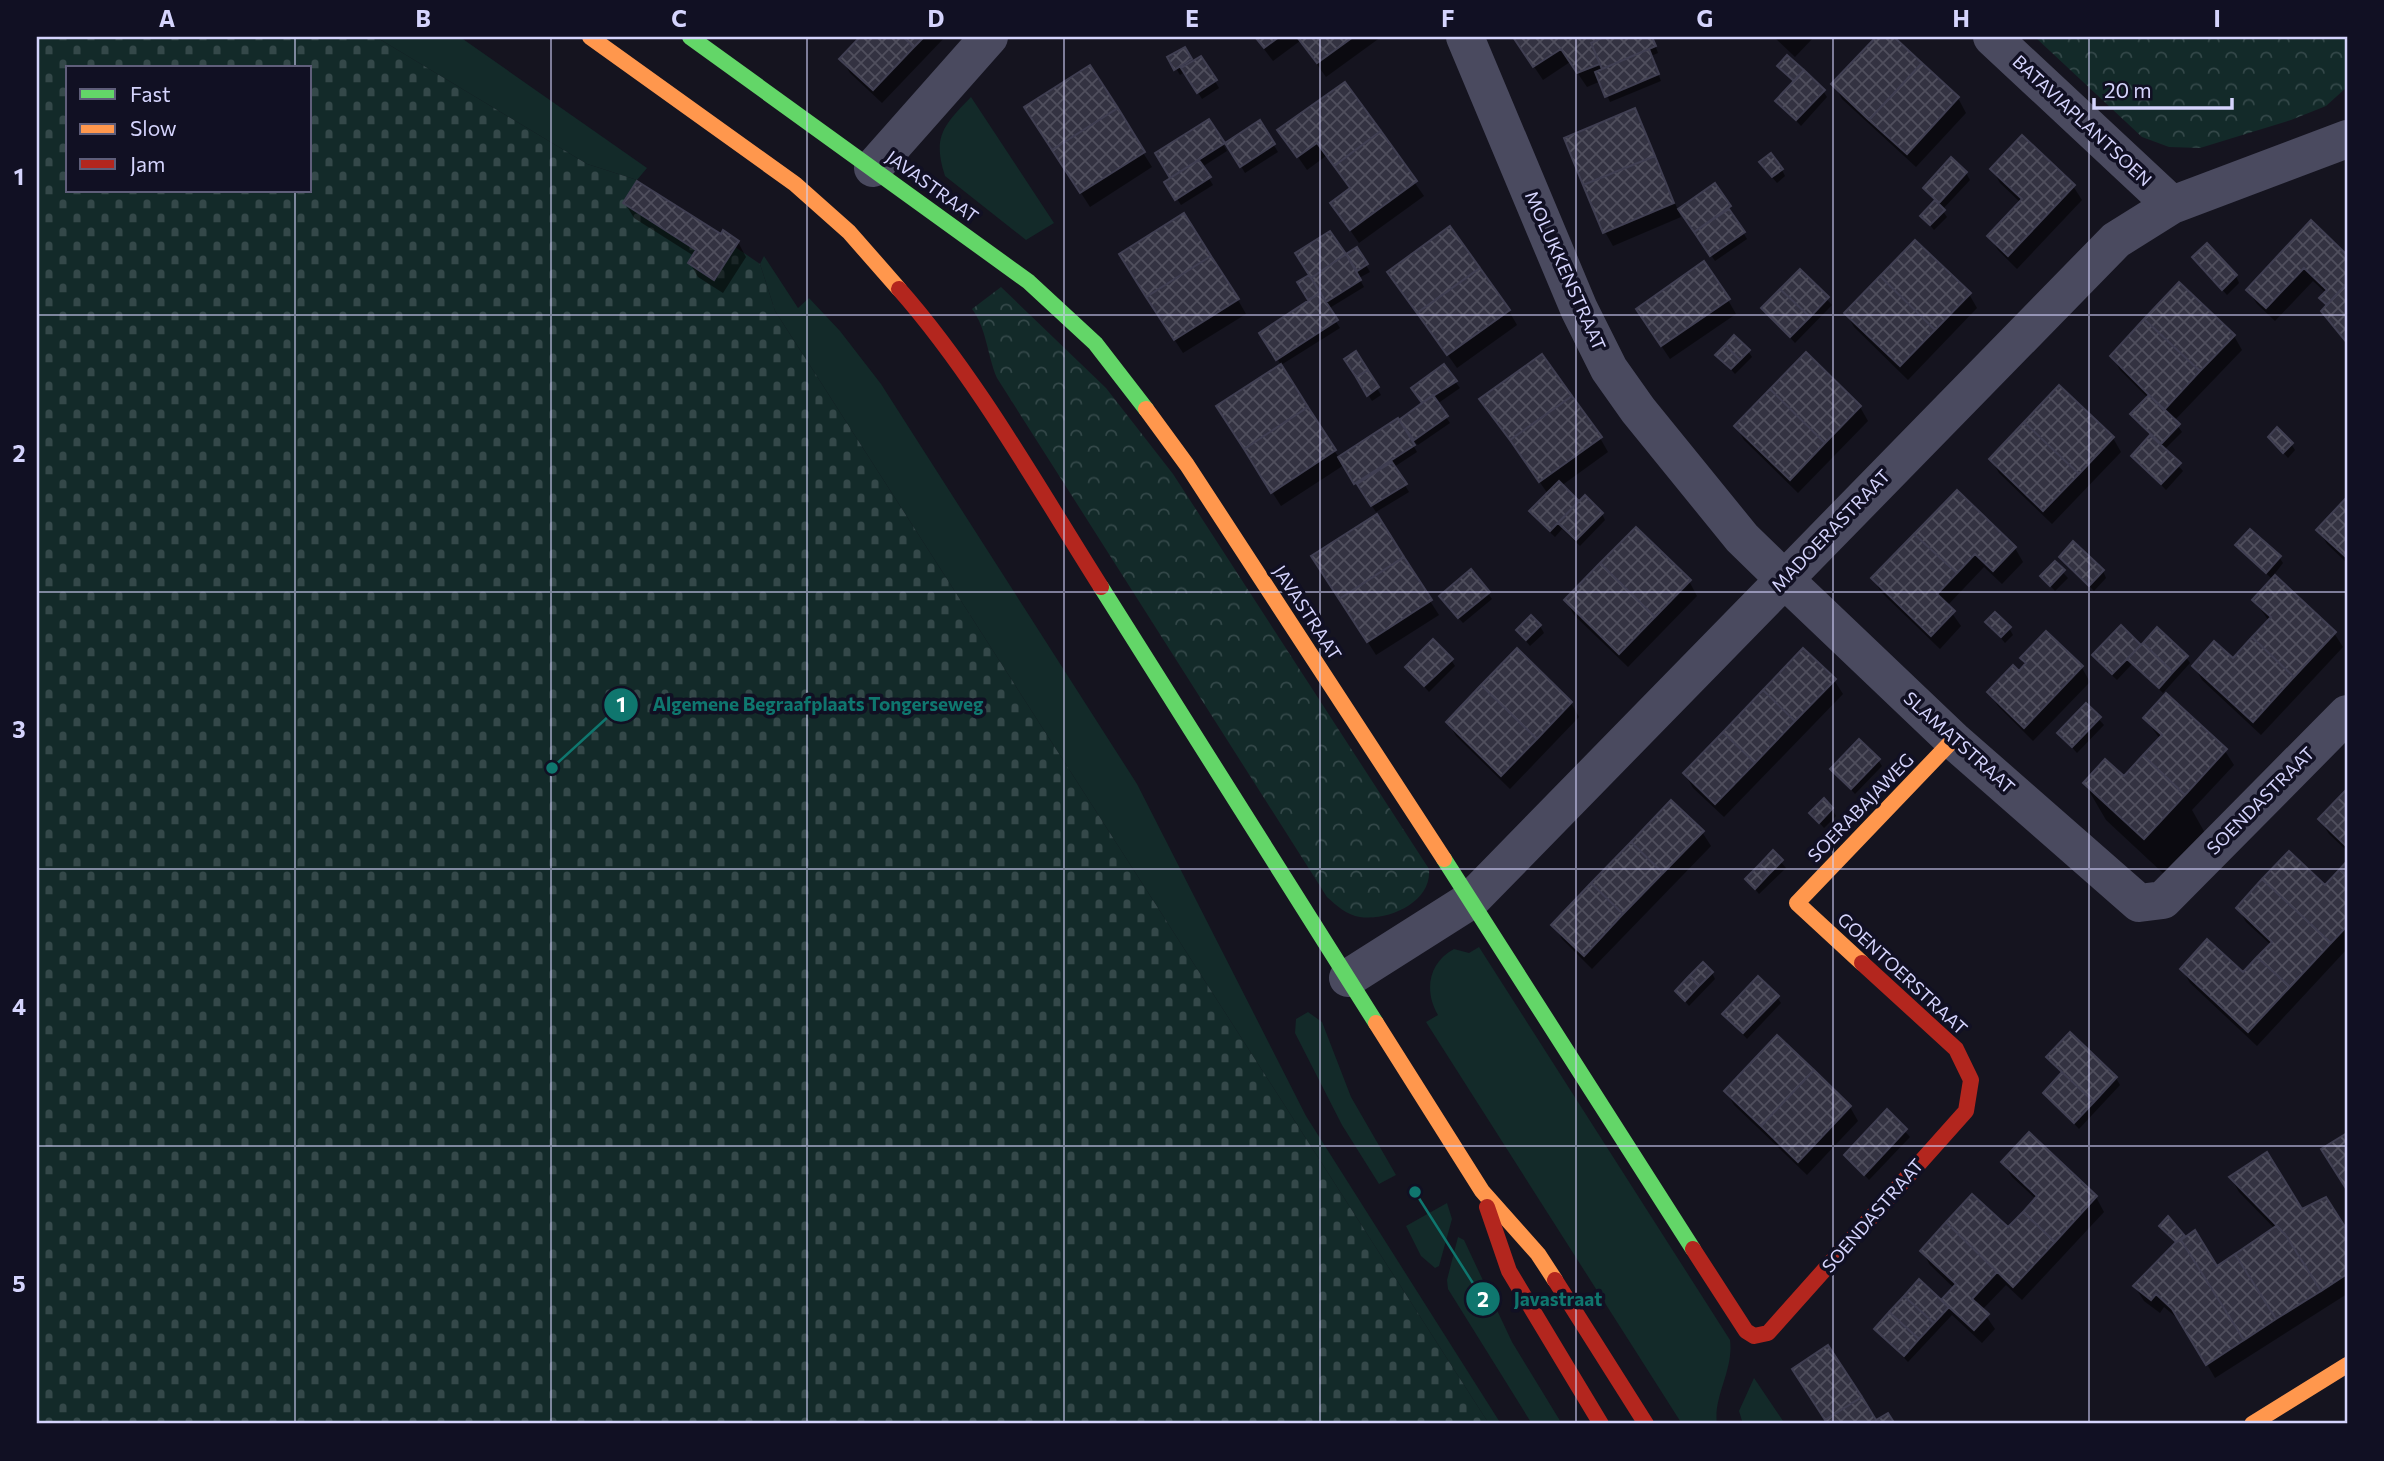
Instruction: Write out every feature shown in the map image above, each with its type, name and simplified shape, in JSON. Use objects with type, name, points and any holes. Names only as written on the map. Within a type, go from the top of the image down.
[{"type":"street","points":[[590,37],[795,184],[849,232],[906,295],[1014,449],[1482,1191],[1538,1254],[1646,1424]]},
{"type":"street","name":"JAVASTRAAT","points":[[690,37],[1029,282],[1095,343],[1121,374],[1187,465],[1471,900],[1746,1331],[1754,1336]]},
{"type":"street","points":[[873,168],[989,37]]},
{"type":"street","name":"MOLUKKENSTRAAT","points":[[1465,37],[1579,309],[1609,369],[1680,463],[1742,538],[1784,579]]},
{"type":"street","name":"BATAVIAPLANTSOEN","points":[[1992,37],[2172,205]]},
{"type":"street","name":"MADOERASTRAAT","points":[[1348,978],[1471,900],[2096,257],[2134,226],[2172,205],[2347,139]]},
{"type":"street","name":"SLAMATSTRAAT","points":[[1784,579],[1953,740],[2139,902]]},
{"type":"street","name":"SOENDASTRAAT","points":[[2139,902],[2163,900],[2347,714]]},
{"type":"street","name":"SOERABAJAWEG","points":[[1797,903],[1953,740]]},
{"type":"street","name":"GOENTOERSTRAAT","points":[[1797,903],[1956,1049],[1971,1080]]},
{"type":"street","name":"SOENDASTRAAT","points":[[1754,1336],[1764,1335],[1776,1325],[1966,1111],[1971,1080]]},
{"type":"street","points":[[1482,1191],[1509,1271],[1601,1424]]},
{"type":"street","points":[[2252,1424],[2347,1365]]},
{"type":"green space","points":[[37,37],[376,37],[587,164],[637,180],[760,264],[775,311],[1489,1424],[37,1424]]},
{"type":"green space","points":[[376,37],[460,37],[647,168],[637,180],[587,164]]},
{"type":"green space","points":[[2035,37],[2346,37],[2347,87],[2326,106],[2291,120],[2200,148],[2169,147],[2142,137]]},
{"type":"green space","points":[[971,97],[1054,223],[1026,240],[945,176],[940,141],[947,124]]},
{"type":"green space","points":[[764,256],[798,308],[809,298],[840,331],[881,384],[1137,784],[1306,1116],[1501,1424],[1489,1424],[775,311],[760,264]]},
{"type":"green space","points":[[1001,287],[1106,388],[1173,474],[1429,869],[1424,891],[1406,907],[1383,916],[1360,917],[1346,912],[1327,897],[997,378],[981,325],[972,309]]},
{"type":"green space","points":[[1479,947],[1730,1340],[1729,1362],[1718,1403],[1717,1424],[1682,1424],[1426,1022],[1438,1015],[1430,987],[1431,978],[1439,962],[1454,949],[1469,953]]},
{"type":"green space","points":[[1308,1012],[1322,1022],[1351,1097],[1396,1175],[1379,1184],[1342,1125],[1295,1033],[1296,1019]]},
{"type":"green space","points":[[1447,1203],[1452,1219],[1439,1266],[1435,1268],[1421,1256],[1406,1226]]},
{"type":"green space","points":[[1458,1237],[1464,1240],[1512,1342],[1562,1424],[1532,1424],[1448,1289],[1447,1280]]},
{"type":"green space","points":[[1754,1378],[1785,1424],[1743,1424],[1739,1411]]},
{"type":"building","points":[[860,37],[903,37],[914,47],[873,90],[839,59]]},
{"type":"building","points":[[903,37],[924,37],[914,47]]},
{"type":"building","points":[[1255,37],[1279,37],[1264,48]]},
{"type":"building","points":[[1297,37],[1353,37],[1317,63]]},
{"type":"building","points":[[1513,37],[1604,37],[1591,43],[1600,64],[1577,73],[1561,49],[1533,67]]},
{"type":"building","points":[[1604,37],[1652,37],[1656,46],[1602,69],[1591,43]]},
{"type":"building","points":[[1876,37],[1894,37],[1922,63],[1869,120],[1831,84]]},
{"type":"building","points":[[1185,47],[1192,59],[1174,70],[1167,57]]},
{"type":"building","points":[[1649,49],[1659,74],[1605,97],[1595,72]]},
{"type":"building","points":[[1787,55],[1804,70],[1794,81],[1777,66]]},
{"type":"building","points":[[1201,56],[1217,80],[1197,93],[1181,68]]},
{"type":"building","points":[[1922,63],[1959,97],[1907,154],[1869,120]]},
{"type":"building","points":[[1090,65],[1118,108],[1052,150],[1024,107]]},
{"type":"building","points":[[1804,70],[1825,90],[1796,120],[1775,101]]},
{"type":"building","points":[[1345,82],[1381,131],[1334,166],[1317,143],[1297,157],[1277,130]]},
{"type":"building","points":[[1118,108],[1145,152],[1080,193],[1052,150]]},
{"type":"building","points":[[1635,108],[1655,156],[1583,185],[1564,138]]},
{"type":"building","points":[[1209,119],[1225,143],[1170,178],[1155,153]]},
{"type":"building","points":[[1260,120],[1275,144],[1240,167],[1225,143]]},
{"type":"building","points":[[1381,131],[1417,181],[1350,230],[1330,203],[1350,188],[1334,166]]},
{"type":"building","points":[[2022,135],[2075,185],[2008,256],[1987,236],[2022,199],[1990,169]]},
{"type":"building","points":[[1771,153],[1783,169],[1772,177],[1759,162]]},
{"type":"building","points":[[1655,156],[1674,203],[1603,233],[1583,185]]},
{"type":"building","points":[[1951,157],[1967,172],[1939,203],[1923,188]]},
{"type":"building","points":[[1199,160],[1211,177],[1175,200],[1164,182]]},
{"type":"building","points":[[637,181],[721,234],[723,230],[739,241],[714,280],[688,263],[696,250],[623,203]]},
{"type":"building","points":[[1715,183],[1731,206],[1694,232],[1678,209]]},
{"type":"building","points":[[1935,200],[1945,210],[1930,225],[1920,216]]},
{"type":"building","points":[[1729,209],[1745,232],[1710,256],[1694,232]]},
{"type":"building","points":[[1184,213],[1211,256],[1146,297],[1119,254]]},
{"type":"building","points":[[2311,220],[2347,255],[2347,283],[2327,305],[2319,298],[2327,290],[2304,268],[2266,308],[2246,290]]},
{"type":"building","points":[[1450,226],[1480,268],[1417,313],[1387,272]]},
{"type":"building","points":[[1330,231],[1346,254],[1311,278],[1295,253]]},
{"type":"building","points":[[1915,240],[1971,293],[1935,330],[1880,276]]},
{"type":"building","points":[[2207,243],[2237,275],[2222,290],[2192,257]]},
{"type":"building","points":[[1357,247],[1368,264],[1357,271],[1346,254]]},
{"type":"building","points":[[1346,254],[1361,280],[1326,302],[1311,278]]},
{"type":"building","points":[[1211,256],[1239,299],[1174,340],[1146,297]]},
{"type":"building","points":[[1704,261],[1730,299],[1661,346],[1636,309]]},
{"type":"building","points":[[1480,268],[1510,310],[1447,355],[1417,313]]},
{"type":"building","points":[[1800,269],[1829,297],[1810,317],[1780,289]]},
{"type":"building","points":[[1309,275],[1321,293],[1308,300],[1297,282]]},
{"type":"building","points":[[1880,276],[1935,330],[1900,366],[1844,313]]},
{"type":"building","points":[[2179,282],[2235,335],[2200,371],[2144,319]]},
{"type":"building","points":[[2347,283],[2347,343],[2321,311]]},
{"type":"building","points":[[1780,289],[1810,317],[1790,337],[1761,308]]},
{"type":"building","points":[[1320,293],[1338,320],[1276,360],[1259,333]]},
{"type":"building","points":[[2144,319],[2200,371],[2164,410],[2110,356]]},
{"type":"building","points":[[1734,335],[1750,350],[1740,360],[1725,345]]},
{"type":"building","points":[[1725,345],[1740,360],[1731,369],[1715,355]]},
{"type":"building","points":[[1356,351],[1368,370],[1356,377],[1344,359]]},
{"type":"building","points":[[1806,352],[1861,406],[1825,443],[1770,389]]},
{"type":"building","points":[[1542,354],[1572,396],[1510,440],[1479,399]]},
{"type":"building","points":[[1281,364],[1308,407],[1244,449],[1216,406]]},
{"type":"building","points":[[1444,364],[1457,381],[1422,403],[1411,388]]},
{"type":"building","points":[[1368,370],[1379,387],[1367,396],[1356,377]]},
{"type":"building","points":[[2059,385],[2114,437],[2079,474],[2024,422]]},
{"type":"building","points":[[1770,389],[1825,443],[1790,480],[1734,426]]},
{"type":"building","points":[[1433,395],[1448,416],[1414,440],[1399,420]]},
{"type":"building","points":[[2149,395],[2180,424],[2161,444],[2130,414]]},
{"type":"building","points":[[1572,396],[1602,437],[1539,482],[1510,440]]},
{"type":"building","points":[[1308,407],[1336,450],[1271,493],[1244,449]]},
{"type":"building","points":[[1398,418],[1415,445],[1354,484],[1338,457]]},
{"type":"building","points":[[2024,422],[2079,474],[2043,511],[1989,459]]},
{"type":"building","points":[[2277,427],[2293,443],[2283,453],[2268,437]]},
{"type":"building","points":[[2150,435],[2181,463],[2161,484],[2131,456]]},
{"type":"building","points":[[1392,462],[1407,484],[1371,506],[1357,484]]},
{"type":"building","points":[[1559,481],[1579,501],[1550,531],[1529,511]]},
{"type":"building","points":[[1957,490],[2016,547],[1993,571],[1975,554],[1957,573],[1914,534]]},
{"type":"building","points":[[1585,495],[1603,513],[1576,540],[1558,523]]},
{"type":"building","points":[[2347,497],[2347,558],[2316,530]]},
{"type":"building","points":[[1377,514],[1404,557],[1339,599],[1311,556]]},
{"type":"building","points":[[1636,527],[1691,580],[1655,617],[1600,563]]},
{"type":"building","points":[[2250,529],[2281,556],[2266,573],[2235,545]]},
{"type":"building","points":[[1914,534],[1957,573],[1937,594],[1955,611],[1931,636],[1871,578]]},
{"type":"building","points":[[2073,541],[2104,570],[2089,586],[2059,557]]},
{"type":"building","points":[[1404,557],[1432,600],[1367,642],[1339,599]]},
{"type":"building","points":[[2055,561],[2065,570],[2050,586],[2040,576]]},
{"type":"building","points":[[1600,563],[1655,617],[1619,654],[1564,600]]},
{"type":"building","points":[[1471,569],[1490,592],[1458,618],[1439,596]]},
{"type":"building","points":[[2275,575],[2336,632],[2294,677],[2252,637],[2271,617],[2252,600]]},
{"type":"building","points":[[1995,612],[2011,627],[2001,637],[1985,622]]},
{"type":"building","points":[[1531,615],[1541,625],[1526,640],[1516,630]]},
{"type":"building","points":[[2121,625],[2141,645],[2112,674],[2092,655]]},
{"type":"building","points":[[2157,627],[2188,656],[2173,672],[2143,643]]},
{"type":"building","points":[[2046,631],[2083,666],[2024,728],[1987,692],[2013,665],[2019,671],[2026,663],[2020,658]]},
{"type":"building","points":[[2252,637],[2294,677],[2253,722],[2192,666],[2214,641],[2233,658]]},
{"type":"building","points":[[1433,639],[1453,659],[1424,686],[1405,667]]},
{"type":"building","points":[[2143,643],[2173,672],[2159,688],[2127,659]]},
{"type":"building","points":[[1517,648],[1572,702],[1537,739],[1481,685]]},
{"type":"building","points":[[1803,648],[1836,679],[1795,721],[1763,690]]},
{"type":"building","points":[[1481,685],[1537,739],[1501,776],[1446,722]]},
{"type":"building","points":[[1763,690],[1795,721],[1755,763],[1723,732]]},
{"type":"building","points":[[2166,693],[2227,749],[2185,795],[2143,755],[2162,735],[2143,718]]},
{"type":"building","points":[[2086,703],[2101,717],[2072,747],[2057,733]]},
{"type":"building","points":[[1723,732],[1755,763],[1715,804],[1683,773]]},
{"type":"building","points":[[1859,739],[1880,759],[1851,789],[1830,769]]},
{"type":"building","points":[[2143,755],[2185,795],[2144,839],[2083,783],[2105,759],[2124,776]]},
{"type":"building","points":[[2345,791],[2347,793],[2347,847],[2318,819]]},
{"type":"building","points":[[1824,798],[1833,808],[1819,823],[1809,813]]},
{"type":"building","points":[[1671,800],[1704,831],[1663,873],[1631,842]]},
{"type":"building","points":[[1631,842],[1663,873],[1623,914],[1591,883]]},
{"type":"building","points":[[1773,850],[1783,860],[1769,874],[1759,865]]},
{"type":"building","points":[[2289,851],[2325,885],[2340,869],[2347,876],[2347,926],[2331,943],[2262,879]]},
{"type":"building","points":[[2347,861],[2347,876],[2340,869]]},
{"type":"building","points":[[1759,865],[1769,874],[1755,889],[1745,879]]},
{"type":"building","points":[[2262,879],[2331,943],[2290,987],[2257,957],[2272,942],[2236,908]]},
{"type":"building","points":[[1591,883],[1623,914],[1584,956],[1551,925]]},
{"type":"building","points":[[2207,939],[2243,972],[2257,957],[2290,987],[2248,1032],[2180,969]]},
{"type":"building","points":[[1703,962],[1713,972],[1699,986],[1689,976]]},
{"type":"building","points":[[1689,976],[1699,986],[1685,1001],[1675,991]]},
{"type":"building","points":[[1758,976],[1779,996],[1743,1033],[1722,1014]]},
{"type":"building","points":[[2070,1032],[2117,1077],[2094,1102],[2046,1057]]},
{"type":"building","points":[[1777,1035],[1814,1070],[1761,1126],[1724,1091]]},
{"type":"building","points":[[1814,1070],[1851,1106],[1798,1162],[1761,1126]]},
{"type":"building","points":[[2062,1072],[2094,1102],[2074,1123],[2043,1093]]},
{"type":"building","points":[[1887,1109],[1907,1129],[1864,1175],[1844,1155]]},
{"type":"building","points":[[2029,1132],[2097,1196],[2055,1242],[2023,1212],[2037,1196],[2001,1162]]},
{"type":"building","points":[[2347,1133],[2347,1190],[2321,1149]]},
{"type":"building","points":[[2267,1152],[2302,1209],[2326,1197],[2347,1230],[2347,1274],[2321,1291],[2285,1234],[2229,1177]]},
{"type":"building","points":[[1972,1194],[2008,1227],[2023,1212],[2055,1242],[2013,1287],[1946,1222]]},
{"type":"building","points":[[2168,1216],[2185,1236],[2176,1242],[2159,1226]]},
{"type":"building","points":[[1946,1222],[1997,1272],[1972,1299],[1989,1314],[1974,1330],[1941,1300],[1956,1284],[1920,1251]]},
{"type":"building","points":[[2276,1226],[2285,1234],[2321,1291],[2276,1319],[2235,1254]]},
{"type":"building","points":[[2195,1230],[2217,1266],[2235,1254],[2276,1319],[2244,1340],[2181,1240]]},
{"type":"building","points":[[2181,1240],[2244,1340],[2206,1365],[2172,1309],[2156,1294],[2151,1300],[2133,1286]]},
{"type":"building","points":[[1919,1279],[1949,1307],[1934,1323],[1904,1296]]},
{"type":"building","points":[[1904,1296],[1934,1323],[1919,1339],[1889,1312]]},
{"type":"building","points":[[1889,1312],[1919,1339],[1904,1356],[1874,1329]]},
{"type":"building","points":[[1828,1345],[1862,1397],[1825,1420],[1792,1369]]},
{"type":"building","points":[[1862,1397],[1876,1420],[1888,1413],[1895,1424],[1828,1424],[1825,1420]]},
{"type":"traffic: fast","points":[[690,37],[1029,282],[1095,343],[1146,409]]},
{"type":"traffic: fast","points":[[1101,587],[1376,1023]]},
{"type":"traffic: fast","points":[[1444,859],[1693,1249]]},
{"type":"traffic: slow","points":[[590,37],[795,184],[849,232],[899,289]]},
{"type":"traffic: slow","points":[[1146,409],[1187,465],[1444,859]]},
{"type":"traffic: slow","points":[[1862,963],[1797,903],[1953,740]]},
{"type":"traffic: slow","points":[[1376,1023],[1482,1191],[1538,1254],[1555,1280]]},
{"type":"traffic: slow","points":[[2252,1424],[2347,1365]]},
{"type":"traffic: jam","points":[[899,289],[927,322],[980,395],[1101,587]]},
{"type":"traffic: jam","points":[[1693,1249],[1746,1331],[1754,1336],[1768,1333],[1966,1111],[1971,1080],[1956,1049],[1862,963]]},
{"type":"traffic: jam","points":[[1487,1207],[1509,1271],[1601,1424]]},
{"type":"traffic: jam","points":[[1555,1280],[1646,1424]]},
{"type":"place","name":"Algemene Begraafplaats Tongerseweg","points":[[552,768]]},
{"type":"place","name":"Javastraat","points":[[1415,1192]]}]
